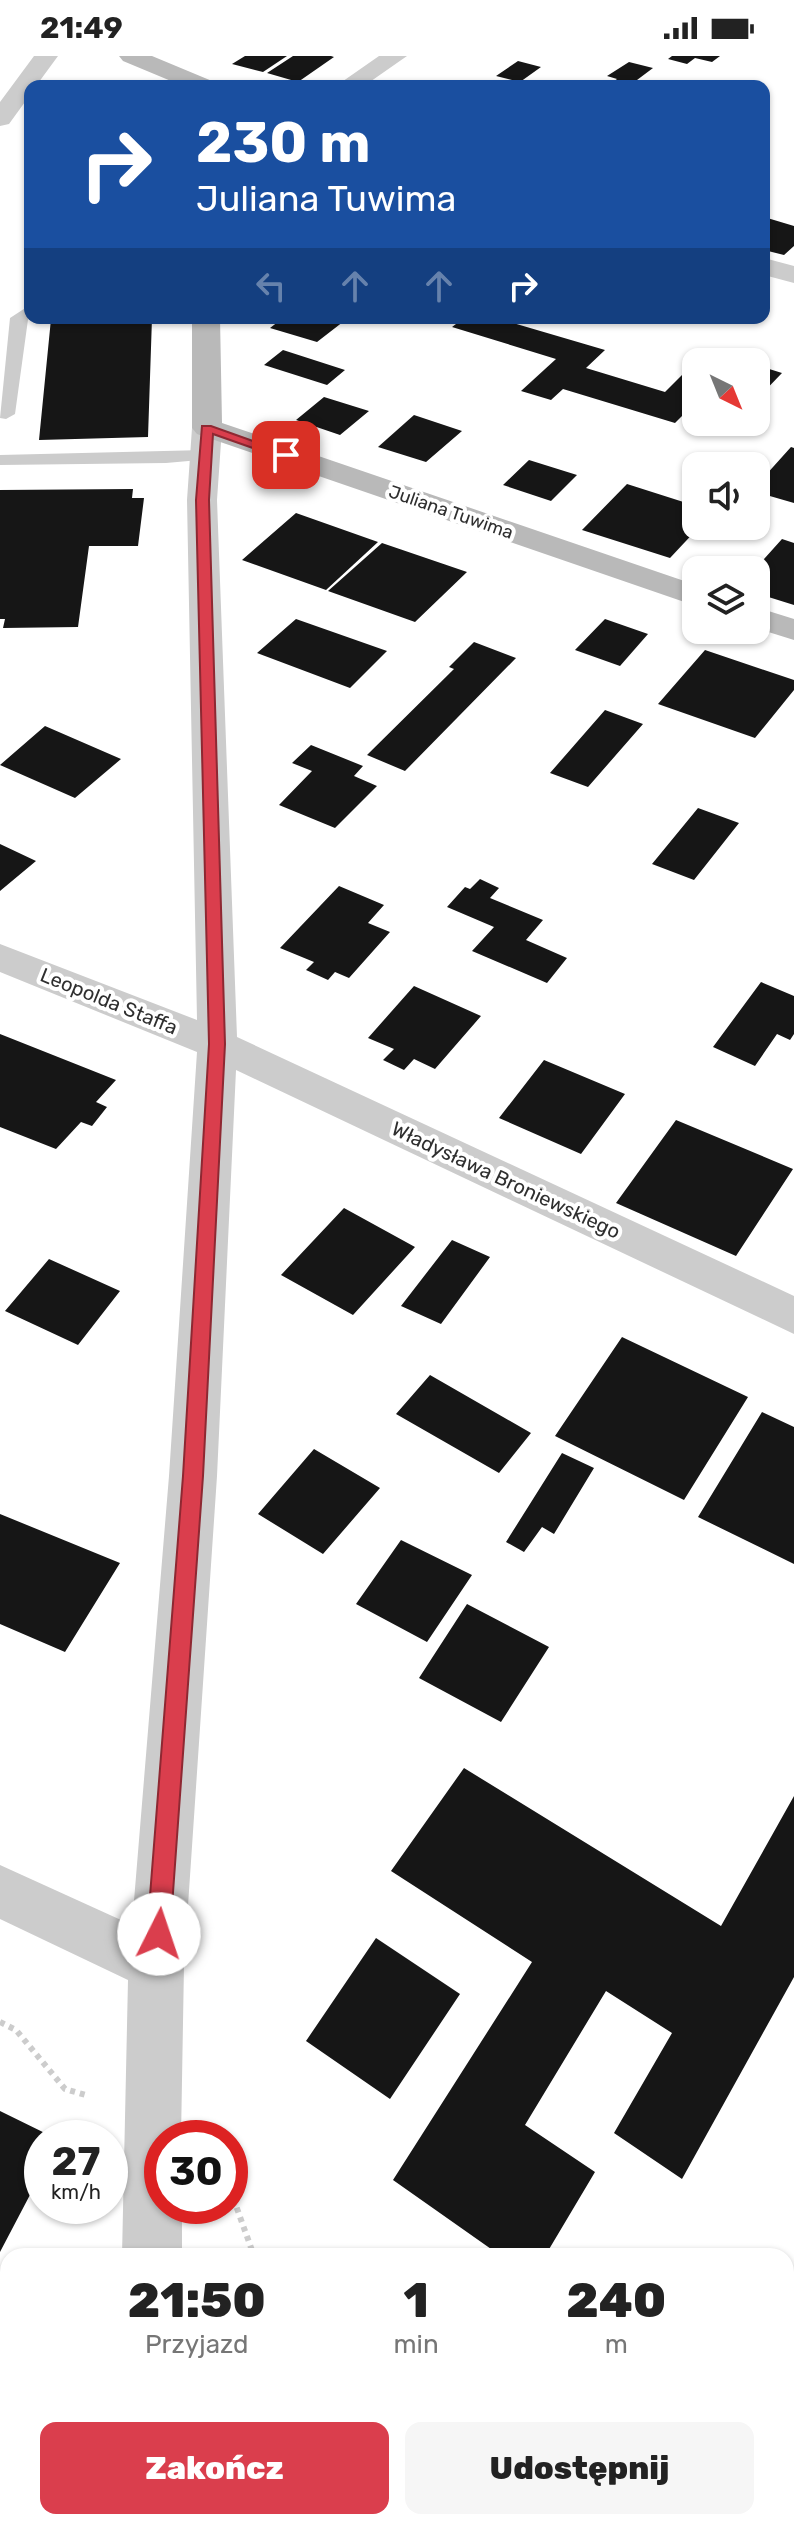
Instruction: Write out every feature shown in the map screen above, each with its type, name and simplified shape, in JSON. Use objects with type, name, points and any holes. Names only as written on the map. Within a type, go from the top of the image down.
[{"type":"street","points":[[28,80],[46,56]]},
{"type":"street","points":[[131,56],[189,80]]},
{"type":"street","points":[[357,80],[395,56]]},
{"type":"street","points":[[0,119],[24,86]]},
{"type":"street","points":[[770,268],[794,275]]},
{"type":"street","points":[[152,2248],[156,1965],[193,1476],[217,1044],[202,500],[206,442],[206,324]]},
{"type":"street","name":"Juliana Tuwima","points":[[206,442],[682,592]]},
{"type":"street","points":[[770,622],[794,630]]},
{"type":"street","name":"Leopolda Staffa","points":[[0,957],[217,1044]]},
{"type":"street","name":"Władysława Broniewskiego","points":[[217,1044],[794,1316]]},
{"type":"street","points":[[0,1891],[156,1965]]},
{"type":"lane","points":[[6,414],[18,318],[24,314]]},
{"type":"lane","points":[[0,460],[206,442]]},
{"type":"path","points":[[243,2224],[251,2248]]},
{"type":"building","points":[[245,56],[287,56],[263,72],[232,64]]},
{"type":"building","points":[[293,56],[334,57],[301,80],[267,73]]},
{"type":"building","points":[[672,56],[720,56],[712,62],[695,58],[687,64],[668,59]]},
{"type":"building","points":[[518,61],[541,67],[523,80],[496,76]]},
{"type":"building","points":[[629,62],[653,68],[637,80],[616,80],[607,76]]},
{"type":"building","points":[[770,219],[794,226],[794,246],[784,255],[770,252]]},
{"type":"building","points":[[51,324],[152,324],[148,437],[39,440]]},
{"type":"building","points":[[275,324],[340,324],[317,342],[270,328]]},
{"type":"building","points":[[456,324],[516,324],[605,350],[586,368],[665,392],[682,375],[682,416],[675,423],[563,389],[551,400],[521,391],[556,359],[452,327]]},
{"type":"building","points":[[283,350],[345,370],[327,385],[264,365]]},
{"type":"building","points":[[770,369],[782,373],[770,385]]},
{"type":"building","points":[[324,397],[369,411],[340,435],[296,420]]},
{"type":"building","points":[[414,415],[462,431],[426,462],[378,447]]},
{"type":"building","points":[[791,447],[794,448],[794,503],[770,496],[770,470]]},
{"type":"building","points":[[529,460],[577,475],[551,501],[503,485]]},
{"type":"building","points":[[627,484],[682,502],[682,540],[687,540],[670,558],[582,530]]},
{"type":"building","points":[[133,489],[132,498],[144,498],[138,546],[89,546],[78,627],[3,628],[5,619],[0,619],[0,490]]},
{"type":"building","points":[[296,513],[378,542],[326,590],[242,560]]},
{"type":"building","points":[[782,539],[794,543],[794,605],[770,597],[770,556],[767,556]]},
{"type":"building","points":[[382,543],[467,572],[415,622],[328,591]]},
{"type":"building","points":[[296,619],[387,651],[350,688],[257,653]]},
{"type":"building","points":[[605,619],[648,634],[620,666],[575,650]]},
{"type":"building","points":[[474,642],[516,658],[405,771],[367,755],[454,669],[449,667]]},
{"type":"building","points":[[705,650],[794,680],[794,690],[755,738],[658,704]]},
{"type":"building","points":[[605,710],[643,724],[588,787],[550,773]]},
{"type":"building","points":[[45,726],[121,759],[75,798],[0,765]]},
{"type":"building","points":[[311,745],[363,766],[354,776],[377,786],[335,828],[279,805],[312,771],[292,763]]},
{"type":"building","points":[[698,808],[739,823],[694,880],[652,864]]},
{"type":"building","points":[[0,844],[36,861],[0,891]]},
{"type":"building","points":[[480,879],[499,888],[490,898],[543,920],[526,940],[567,958],[547,983],[472,951],[494,927],[447,907],[465,887],[470,889]]},
{"type":"building","points":[[339,886],[384,905],[368,923],[390,932],[349,978],[335,972],[328,980],[306,970],[314,962],[280,948]]},
{"type":"building","points":[[761,982],[794,996],[794,1034],[790,1040],[777,1034],[755,1066],[713,1047]]},
{"type":"building","points":[[414,986],[481,1016],[435,1069],[414,1059],[404,1070],[383,1060],[394,1049],[368,1038]]},
{"type":"building","points":[[0,1034],[116,1080],[96,1102],[107,1107],[92,1126],[81,1122],[56,1149],[0,1127]]},
{"type":"building","points":[[544,1060],[625,1094],[581,1154],[499,1118]]},
{"type":"building","points":[[676,1120],[793,1169],[736,1256],[616,1203]]},
{"type":"building","points":[[344,1208],[415,1247],[353,1315],[281,1275]]},
{"type":"building","points":[[452,1240],[490,1257],[441,1324],[401,1306]]},
{"type":"building","points":[[49,1259],[120,1291],[78,1345],[5,1311]]},
{"type":"building","points":[[622,1337],[748,1397],[684,1500],[555,1436]]},
{"type":"building","points":[[430,1375],[531,1433],[499,1473],[396,1414]]},
{"type":"building","points":[[762,1412],[794,1427],[794,1564],[698,1517]]},
{"type":"building","points":[[314,1449],[380,1488],[323,1554],[258,1514]]},
{"type":"building","points":[[562,1453],[594,1468],[554,1534],[542,1527],[524,1552],[506,1542]]},
{"type":"building","points":[[0,1514],[120,1563],[65,1652],[0,1624]]},
{"type":"building","points":[[401,1540],[472,1575],[427,1642],[356,1604]]},
{"type":"building","points":[[467,1604],[549,1647],[501,1722],[419,1678]]},
{"type":"building","points":[[464,1768],[721,1926],[794,1796],[794,1977],[682,2179],[614,2133],[672,2033],[606,1991],[525,2125],[595,2172],[550,2248],[490,2248],[393,2180],[532,1962],[391,1871]]},
{"type":"building","points":[[376,1938],[460,1994],[390,2099],[306,2041]]},
{"type":"building","points":[[0,2111],[24,2123],[24,2206],[2,2248]]},
{"type":"route","points":[[159,1934],[193,1476],[217,1044],[202,500],[207,428],[286,455]]}]
